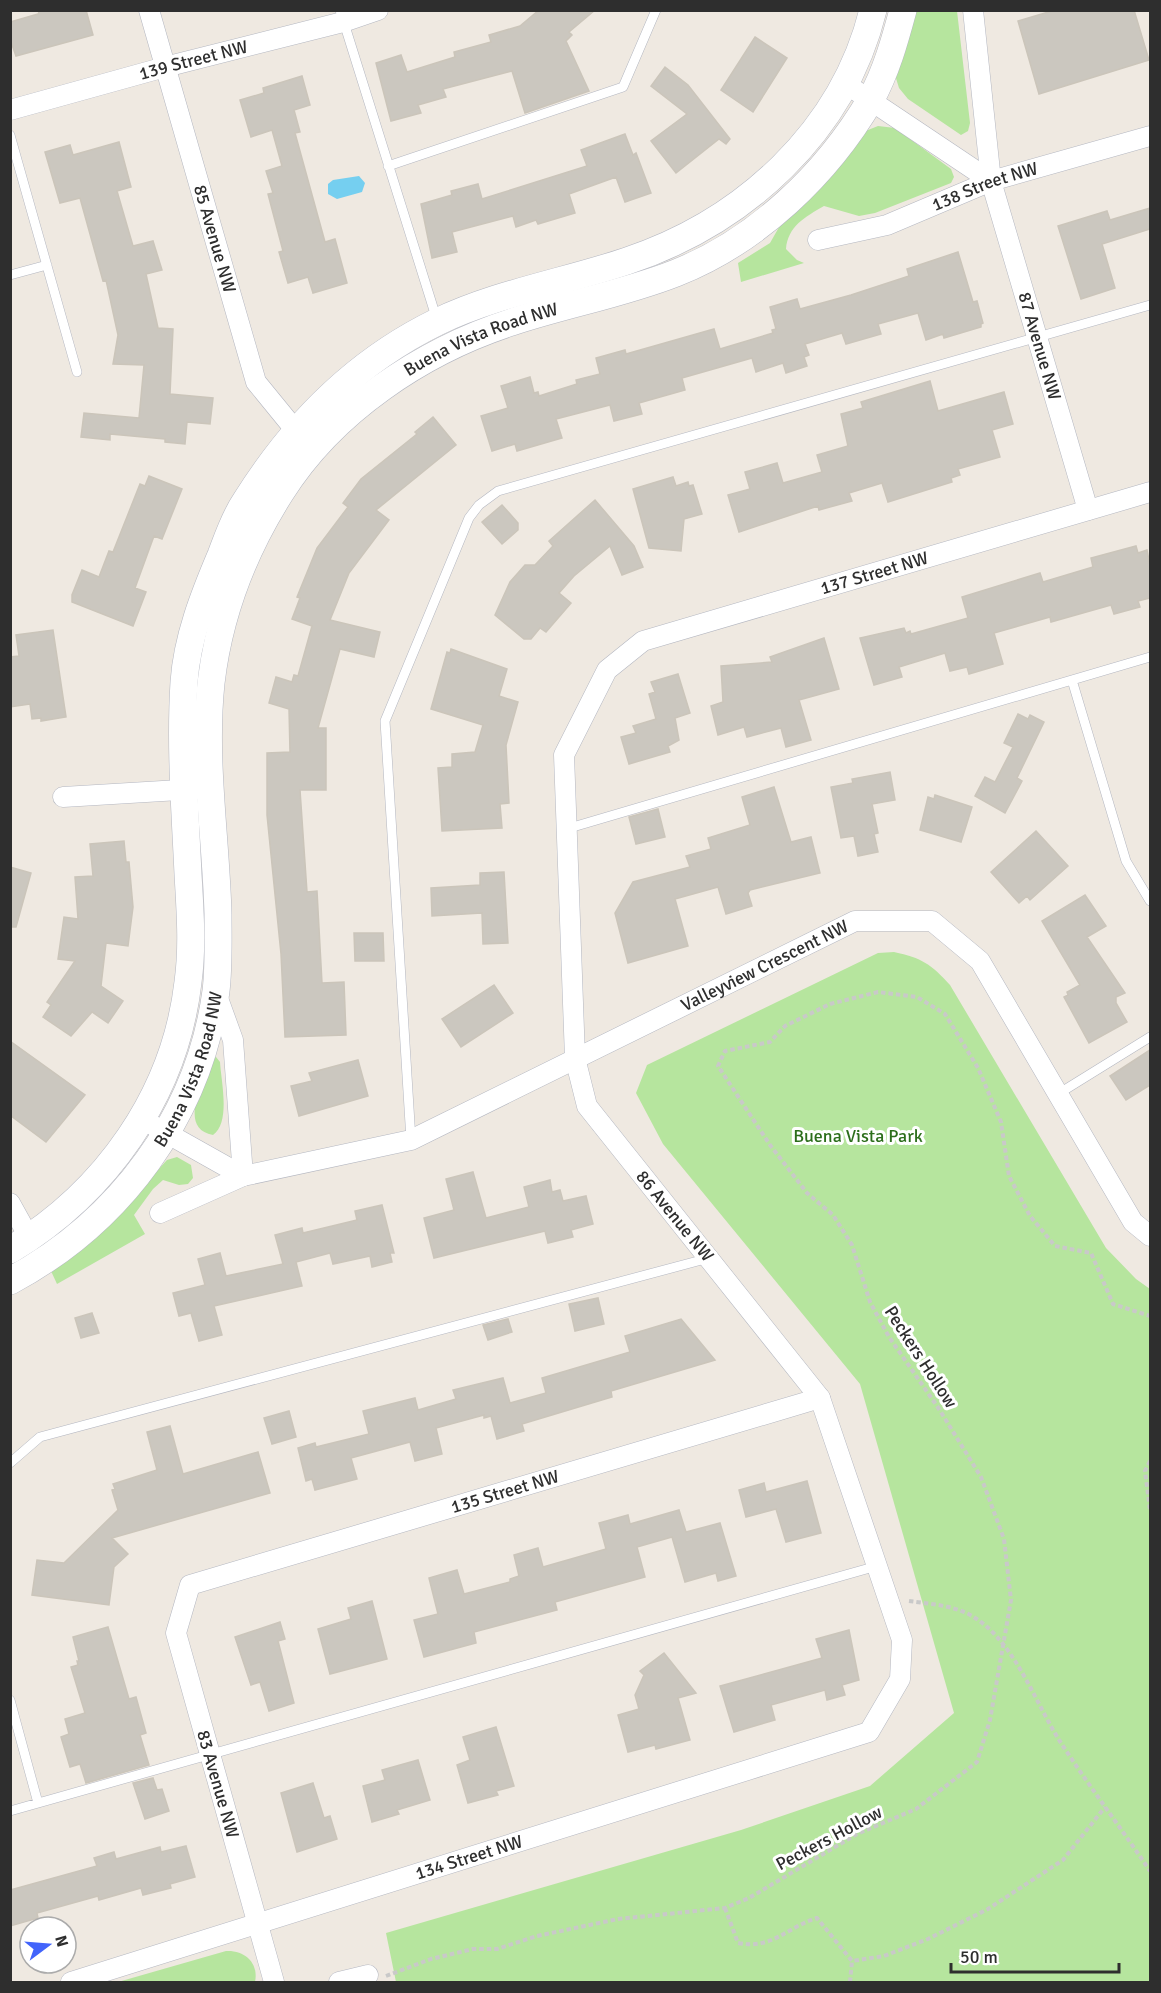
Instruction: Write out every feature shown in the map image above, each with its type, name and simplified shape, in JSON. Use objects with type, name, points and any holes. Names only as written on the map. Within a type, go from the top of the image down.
[{"type":"street","name":"85 Avenue NW","points":[[148,10],[256,382],[294,431],[313,450]]},
{"type":"street","name":"139 Street NW","points":[[10,110],[341,16],[378,10]]},
{"type":"street","name":"Buena Vista Road NW","points":[[20,1244],[64,1212],[96,1181],[124,1147],[142,1119],[168,1066],[177,1038],[189,980],[191,928],[184,789],[184,679],[199,606],[242,506],[294,431],[326,398],[362,368],[438,322],[476,306],[628,261],[676,243],[711,224],[752,197],[802,147],[846,84],[860,53],[873,10]]},
{"type":"street","name":"Buena Vista Road NW","points":[[10,1281],[61,1250],[89,1228],[131,1184],[166,1134],[194,1075],[205,1043],[216,991],[218,913],[211,788],[211,686],[224,617],[241,568],[283,488],[313,450],[377,392],[429,357],[515,320],[680,272],[727,247],[767,219],[810,180],[870,99],[888,58],[903,10]]},
{"type":"street","name":"87 Avenue NW","points":[[973,10],[991,181],[1088,510]]},
{"type":"street","points":[[846,84],[991,181]]},
{"type":"street","name":"138 Street NW","points":[[818,240],[887,225],[991,181],[1150,136]]},
{"type":"street","name":"137 Street NW","points":[[607,670],[643,641],[1150,492]]},
{"type":"street","name":"86 Avenue NW","points":[[607,670],[564,755],[575,1058],[587,1106],[820,1398],[879,1566],[902,1640],[900,1679],[868,1732]]},
{"type":"street","points":[[63,797],[211,788]]},
{"type":"street","name":"Valleyview Crescent NW","points":[[160,1213],[243,1176],[411,1140],[855,921],[932,921],[981,961],[1133,1222],[1150,1236]]},
{"type":"street","points":[[216,991],[233,1040],[243,1176]]},
{"type":"street","points":[[142,1119],[243,1176]]},
{"type":"street","points":[[10,1203],[20,1244]]},
{"type":"street","name":"135 Street NW","points":[[190,1585],[820,1398]]},
{"type":"street","name":"83 Avenue NW","points":[[190,1585],[176,1633],[274,1983]]},
{"type":"street","name":"134 Street NW","points":[[71,1983],[868,1732]]},
{"type":"street","points":[[339,1983],[368,1975]]},
{"type":"lane","points":[[388,166],[623,87],[656,10]]},
{"type":"lane","points":[[341,16],[438,322]]},
{"type":"lane","points":[[10,135],[77,372]]},
{"type":"lane","points":[[10,274],[47,265]]},
{"type":"lane","points":[[411,1140],[384,721],[469,518],[479,505],[498,491],[1150,305]]},
{"type":"lane","points":[[566,829],[1150,657]]},
{"type":"lane","points":[[1072,680],[1126,861],[1150,901]]},
{"type":"lane","points":[[1058,1094],[1150,1037]]},
{"type":"lane","points":[[10,1463],[40,1437],[709,1258]]},
{"type":"lane","points":[[10,1811],[879,1566]]},
{"type":"lane","points":[[10,1700],[38,1803]]},
{"type":"path","name":"Peckers Hollow","points":[[368,1975],[384,1977],[431,1959],[473,1949],[497,1949],[537,1936],[618,1919],[687,1914],[725,1908],[749,1898],[857,1834],[916,1809],[977,1762],[990,1720],[997,1666],[1004,1648],[1011,1600],[1004,1539],[981,1477],[939,1409],[888,1337],[870,1302],[852,1245],[833,1215],[801,1185],[770,1146],[729,1085],[718,1066],[725,1052],[770,1041],[785,1026],[830,1004],[878,992],[917,997],[945,1014],[978,1068],[1001,1122],[1009,1176],[1029,1216],[1055,1246],[1091,1253],[1113,1304],[1150,1316]]},
{"type":"path","points":[[1150,1461],[1145,1471],[1150,1510]]},
{"type":"path","points":[[889,1598],[950,1607],[972,1616],[1004,1648],[1022,1672],[1059,1740],[1150,1870]]},
{"type":"path","points":[[852,1961],[884,1956],[928,1939],[988,1909],[1063,1860],[1105,1807]]},
{"type":"path","points":[[725,1908],[738,1943],[750,1945],[780,1938],[800,1923],[817,1918],[852,1961],[850,1983]]},
{"type":"green space","points":[[914,11],[957,11],[970,123],[968,131],[961,135],[908,99],[899,88],[895,75]]},
{"type":"green space","points":[[878,126],[895,128],[951,169],[954,177],[951,183],[875,213],[859,216],[824,206],[799,223],[787,241],[786,249],[797,260],[804,263],[741,282],[738,263],[770,243],[782,222],[863,132]]},
{"type":"green space","name":"Buena Vista Park","points":[[894,952],[925,963],[950,985],[1106,1248],[1136,1279],[1150,1289],[1150,1982],[396,1982],[386,1933],[741,1830],[870,1786],[954,1713],[860,1384],[663,1144],[636,1093],[647,1065],[878,953]]},
{"type":"green space","points":[[216,1057],[220,1062],[223,1111],[219,1129],[213,1135],[202,1131],[196,1123],[195,1113],[200,1089],[213,1058]]},
{"type":"green space","points":[[177,1157],[191,1165],[193,1178],[188,1184],[179,1185],[163,1180],[153,1189],[134,1215],[145,1234],[57,1284],[51,1271],[98,1233],[167,1160]]},
{"type":"green space","points":[[226,1951],[245,1955],[249,1959],[255,1969],[255,1982],[118,1982]]},
{"type":"water","points":[[359,176],[365,183],[362,192],[337,199],[328,194],[328,184],[333,180]]},
{"type":"building","points":[[40,10],[86,10],[93,35],[16,56],[10,39],[10,22],[38,14]]},
{"type":"building","points":[[539,10],[595,10],[569,32],[572,35],[566,41],[589,91],[525,113],[512,71],[443,89],[446,97],[418,105],[421,113],[391,121],[376,63],[401,55],[407,72],[455,57],[454,52],[491,42],[489,35],[520,26]]},
{"type":"building","points":[[1055,10],[1134,10],[1149,60],[1039,94],[1018,21]]},
{"type":"building","points":[[755,37],[787,58],[753,112],[721,90]]},
{"type":"building","points":[[665,67],[688,85],[730,139],[726,144],[719,139],[676,173],[651,141],[687,114],[651,86]]},
{"type":"building","points":[[302,76],[310,105],[294,110],[300,132],[295,133],[325,242],[335,239],[347,283],[313,293],[308,277],[288,283],[279,252],[283,251],[268,194],[273,193],[266,171],[282,166],[272,130],[251,137],[240,100],[264,93],[263,88]]},
{"type":"building","points":[[625,134],[633,155],[636,153],[651,193],[625,202],[616,177],[569,194],[575,213],[538,224],[536,220],[516,227],[513,216],[452,232],[457,252],[432,258],[421,204],[452,195],[451,191],[478,184],[482,199],[587,166],[581,150]]},
{"type":"building","points":[[119,142],[131,187],[117,191],[133,246],[153,241],[162,270],[146,274],[158,328],[173,329],[170,394],[213,398],[210,424],[187,422],[185,444],[165,442],[165,439],[110,434],[110,440],[81,437],[84,413],[139,418],[144,365],[113,364],[118,335],[106,280],[103,281],[80,198],[60,203],[45,152],[70,145],[73,155]]},
{"type":"building","points":[[1150,208],[1150,229],[1102,244],[1115,288],[1081,299],[1058,226],[1107,211],[1110,220]]},
{"type":"building","points":[[958,252],[973,302],[977,301],[983,323],[981,327],[944,338],[943,334],[926,340],[918,313],[878,324],[881,334],[846,344],[842,333],[805,344],[809,355],[804,357],[807,366],[786,373],[783,363],[756,372],[752,358],[682,378],[685,390],[639,403],[642,414],[614,421],[610,405],[556,419],[562,438],[517,451],[515,444],[492,451],[481,416],[508,408],[501,386],[530,377],[534,393],[538,392],[539,396],[577,384],[576,380],[600,374],[596,358],[625,350],[626,354],[714,329],[720,349],[773,333],[772,330],[776,329],[770,307],[797,299],[800,309],[851,295],[909,276],[907,269]]},
{"type":"building","points":[[930,381],[938,411],[1004,392],[1013,424],[992,430],[1000,457],[958,469],[960,475],[951,478],[952,482],[888,502],[882,483],[849,493],[852,501],[819,510],[818,506],[739,532],[728,495],[750,489],[745,472],[777,463],[783,483],[822,472],[817,455],[848,446],[841,414],[863,408],[861,402]]},
{"type":"building","points":[[433,417],[456,445],[376,510],[389,520],[349,573],[330,620],[380,632],[374,657],[340,649],[318,728],[326,728],[326,790],[300,790],[307,892],[317,891],[322,983],[344,982],[346,1035],[285,1037],[281,954],[267,815],[267,753],[290,752],[289,709],[269,703],[276,677],[292,682],[294,675],[298,676],[312,626],[292,619],[300,598],[297,597],[317,548],[348,507],[343,503],[361,479],[417,434],[415,432]]},
{"type":"building","points":[[149,476],[182,489],[162,539],[154,536],[135,588],[146,592],[133,626],[72,602],[72,595],[82,570],[99,577],[109,551],[113,552],[140,484],[145,486]]},
{"type":"building","points":[[673,477],[676,486],[688,482],[689,486],[693,485],[702,514],[684,519],[681,551],[649,548],[633,489]]},
{"type":"building","points":[[595,500],[634,546],[643,567],[622,575],[610,546],[574,576],[559,593],[571,603],[546,632],[540,628],[531,639],[524,639],[495,615],[510,582],[525,565],[535,565],[553,546],[549,541]]},
{"type":"building","points":[[502,505],[518,523],[518,530],[502,544],[482,522]]},
{"type":"building","points":[[1136,546],[1138,553],[1147,550],[1150,565],[1150,598],[1138,601],[1140,607],[1114,614],[1111,605],[1051,622],[1050,617],[994,633],[1003,664],[969,674],[967,667],[950,671],[945,653],[899,667],[902,677],[874,685],[860,638],[904,628],[906,633],[910,631],[911,634],[968,618],[962,597],[1040,573],[1043,582],[1093,567],[1091,558]]},
{"type":"building","points":[[53,630],[66,717],[41,721],[41,718],[32,719],[30,704],[10,707],[10,657],[19,656],[16,635]]},
{"type":"building","points":[[824,638],[839,689],[799,700],[811,740],[786,747],[781,728],[747,737],[744,727],[718,735],[711,706],[723,702],[721,666],[772,662],[770,657]]},
{"type":"building","points":[[451,649],[507,669],[499,696],[518,702],[506,745],[509,803],[500,804],[502,828],[442,831],[438,768],[452,767],[452,754],[475,752],[483,725],[431,709],[447,652],[450,653]]},
{"type":"building","points":[[678,674],[690,713],[675,718],[679,740],[668,746],[670,752],[629,764],[621,737],[636,733],[633,726],[656,719],[649,694],[655,692],[651,682]]},
{"type":"building","points":[[1018,714],[1028,719],[1030,715],[1044,722],[1017,778],[1022,781],[1005,813],[975,796],[985,777],[995,782],[1013,747],[1004,743]]},
{"type":"building","points":[[890,772],[895,800],[872,804],[878,833],[874,834],[878,852],[858,856],[854,836],[841,838],[831,787],[853,783],[852,779]]},
{"type":"building","points":[[774,787],[791,842],[811,837],[820,873],[750,890],[748,893],[752,906],[726,914],[718,887],[675,899],[688,946],[628,963],[615,913],[633,882],[690,867],[686,856],[711,849],[708,838],[750,825],[742,797]]},
{"type":"building","points":[[935,795],[972,807],[961,842],[920,830],[928,797],[934,799]]},
{"type":"building","points":[[658,809],[665,837],[636,844],[629,817]]},
{"type":"building","points":[[1036,831],[1068,866],[1030,900],[1027,896],[1019,903],[991,872]]},
{"type":"building","points":[[124,841],[126,862],[129,862],[133,907],[128,946],[106,943],[101,986],[123,1001],[108,1023],[92,1012],[71,1036],[43,1017],[51,1005],[47,1002],[75,961],[58,959],[64,917],[78,919],[75,877],[93,876],[90,844]]},
{"type":"building","points":[[10,867],[31,873],[16,927],[10,927]]},
{"type":"building","points":[[504,872],[508,943],[483,944],[482,913],[432,916],[431,888],[480,885],[480,873]]},
{"type":"building","points":[[1085,895],[1106,926],[1087,937],[1125,993],[1116,997],[1116,1003],[1127,1022],[1089,1043],[1064,997],[1068,995],[1067,992],[1080,985],[1042,921]]},
{"type":"building","points":[[354,933],[383,933],[384,961],[355,961]]},
{"type":"building","points":[[494,985],[513,1013],[461,1047],[442,1019]]},
{"type":"building","points":[[10,1041],[85,1095],[46,1142],[10,1115]]},
{"type":"building","points":[[1150,1050],[1150,1085],[1126,1100],[1110,1076]]},
{"type":"building","points":[[358,1060],[368,1096],[299,1116],[291,1086],[312,1081],[309,1073]]},
{"type":"building","points":[[473,1172],[486,1218],[529,1207],[524,1187],[550,1180],[552,1192],[560,1190],[563,1201],[586,1196],[593,1224],[571,1230],[573,1237],[548,1243],[545,1231],[434,1258],[424,1218],[454,1210],[446,1179]]},
{"type":"building","points":[[382,1205],[394,1253],[390,1253],[392,1262],[372,1267],[370,1256],[333,1264],[330,1253],[296,1262],[302,1286],[214,1306],[222,1335],[199,1341],[191,1313],[179,1316],[173,1293],[205,1285],[198,1259],[220,1253],[226,1276],[283,1264],[275,1235],[302,1228],[303,1233],[357,1220],[355,1211]]},
{"type":"building","points":[[598,1298],[604,1324],[575,1331],[569,1304]]},
{"type":"building","points":[[92,1313],[99,1333],[81,1338],[75,1318]]},
{"type":"building","points":[[508,1319],[512,1332],[488,1340],[483,1325]]},
{"type":"building","points":[[681,1319],[715,1360],[611,1391],[612,1397],[522,1424],[524,1431],[497,1439],[491,1416],[484,1418],[484,1415],[436,1428],[442,1454],[415,1461],[410,1442],[351,1458],[357,1479],[315,1490],[312,1479],[306,1481],[298,1448],[315,1443],[316,1447],[369,1434],[363,1411],[415,1398],[418,1410],[456,1399],[453,1390],[503,1378],[510,1403],[546,1393],[542,1378],[630,1352],[625,1336]]},
{"type":"building","points":[[289,1411],[296,1437],[272,1444],[264,1418]]},
{"type":"building","points":[[170,1426],[183,1474],[258,1452],[270,1493],[112,1538],[128,1554],[114,1567],[109,1605],[32,1595],[37,1560],[64,1563],[118,1510],[112,1490],[115,1489],[113,1484],[157,1470],[147,1432]]},
{"type":"building","points":[[807,1481],[821,1533],[786,1542],[776,1509],[746,1517],[739,1490],[764,1483],[766,1492]]},
{"type":"building","points":[[679,1510],[686,1532],[720,1523],[736,1576],[718,1581],[716,1573],[685,1582],[672,1537],[637,1547],[645,1577],[555,1602],[557,1610],[474,1632],[476,1643],[424,1657],[414,1620],[438,1614],[429,1578],[457,1570],[464,1594],[510,1582],[510,1579],[519,1576],[514,1555],[538,1548],[543,1567],[606,1549],[599,1523],[628,1515],[630,1524]]},
{"type":"building","points":[[372,1601],[387,1659],[330,1674],[318,1629],[351,1619],[348,1608]]},
{"type":"building","points":[[280,1622],[285,1639],[278,1641],[294,1703],[269,1711],[260,1682],[251,1685],[235,1637]]},
{"type":"building","points":[[108,1627],[129,1699],[136,1697],[146,1733],[140,1735],[149,1765],[86,1783],[80,1764],[70,1767],[61,1737],[69,1734],[65,1719],[85,1713],[71,1667],[78,1665],[77,1661],[79,1661],[73,1637]]},
{"type":"building","points":[[849,1630],[859,1680],[842,1685],[845,1695],[827,1700],[825,1690],[771,1705],[775,1720],[734,1732],[720,1686],[822,1658],[816,1639]]},
{"type":"building","points":[[664,1653],[696,1693],[678,1698],[690,1740],[656,1749],[655,1745],[628,1752],[618,1715],[639,1709],[635,1695],[644,1675],[640,1671]]},
{"type":"building","points":[[496,1727],[514,1786],[496,1791],[498,1795],[468,1803],[457,1765],[470,1760],[463,1737]]},
{"type":"building","points":[[418,1760],[430,1800],[397,1810],[399,1814],[372,1822],[363,1786],[385,1780],[382,1770]]},
{"type":"building","points":[[153,1778],[157,1790],[162,1789],[169,1811],[145,1819],[133,1783]]},
{"type":"building","points":[[313,1783],[324,1818],[330,1816],[337,1839],[297,1852],[281,1793]]},
{"type":"building","points":[[186,1846],[195,1877],[170,1884],[171,1888],[143,1895],[141,1888],[99,1900],[98,1896],[37,1913],[37,1915],[18,1915],[18,1924],[10,1926],[10,1890],[97,1866],[94,1858],[114,1852],[116,1859],[160,1847],[161,1852]]}]
